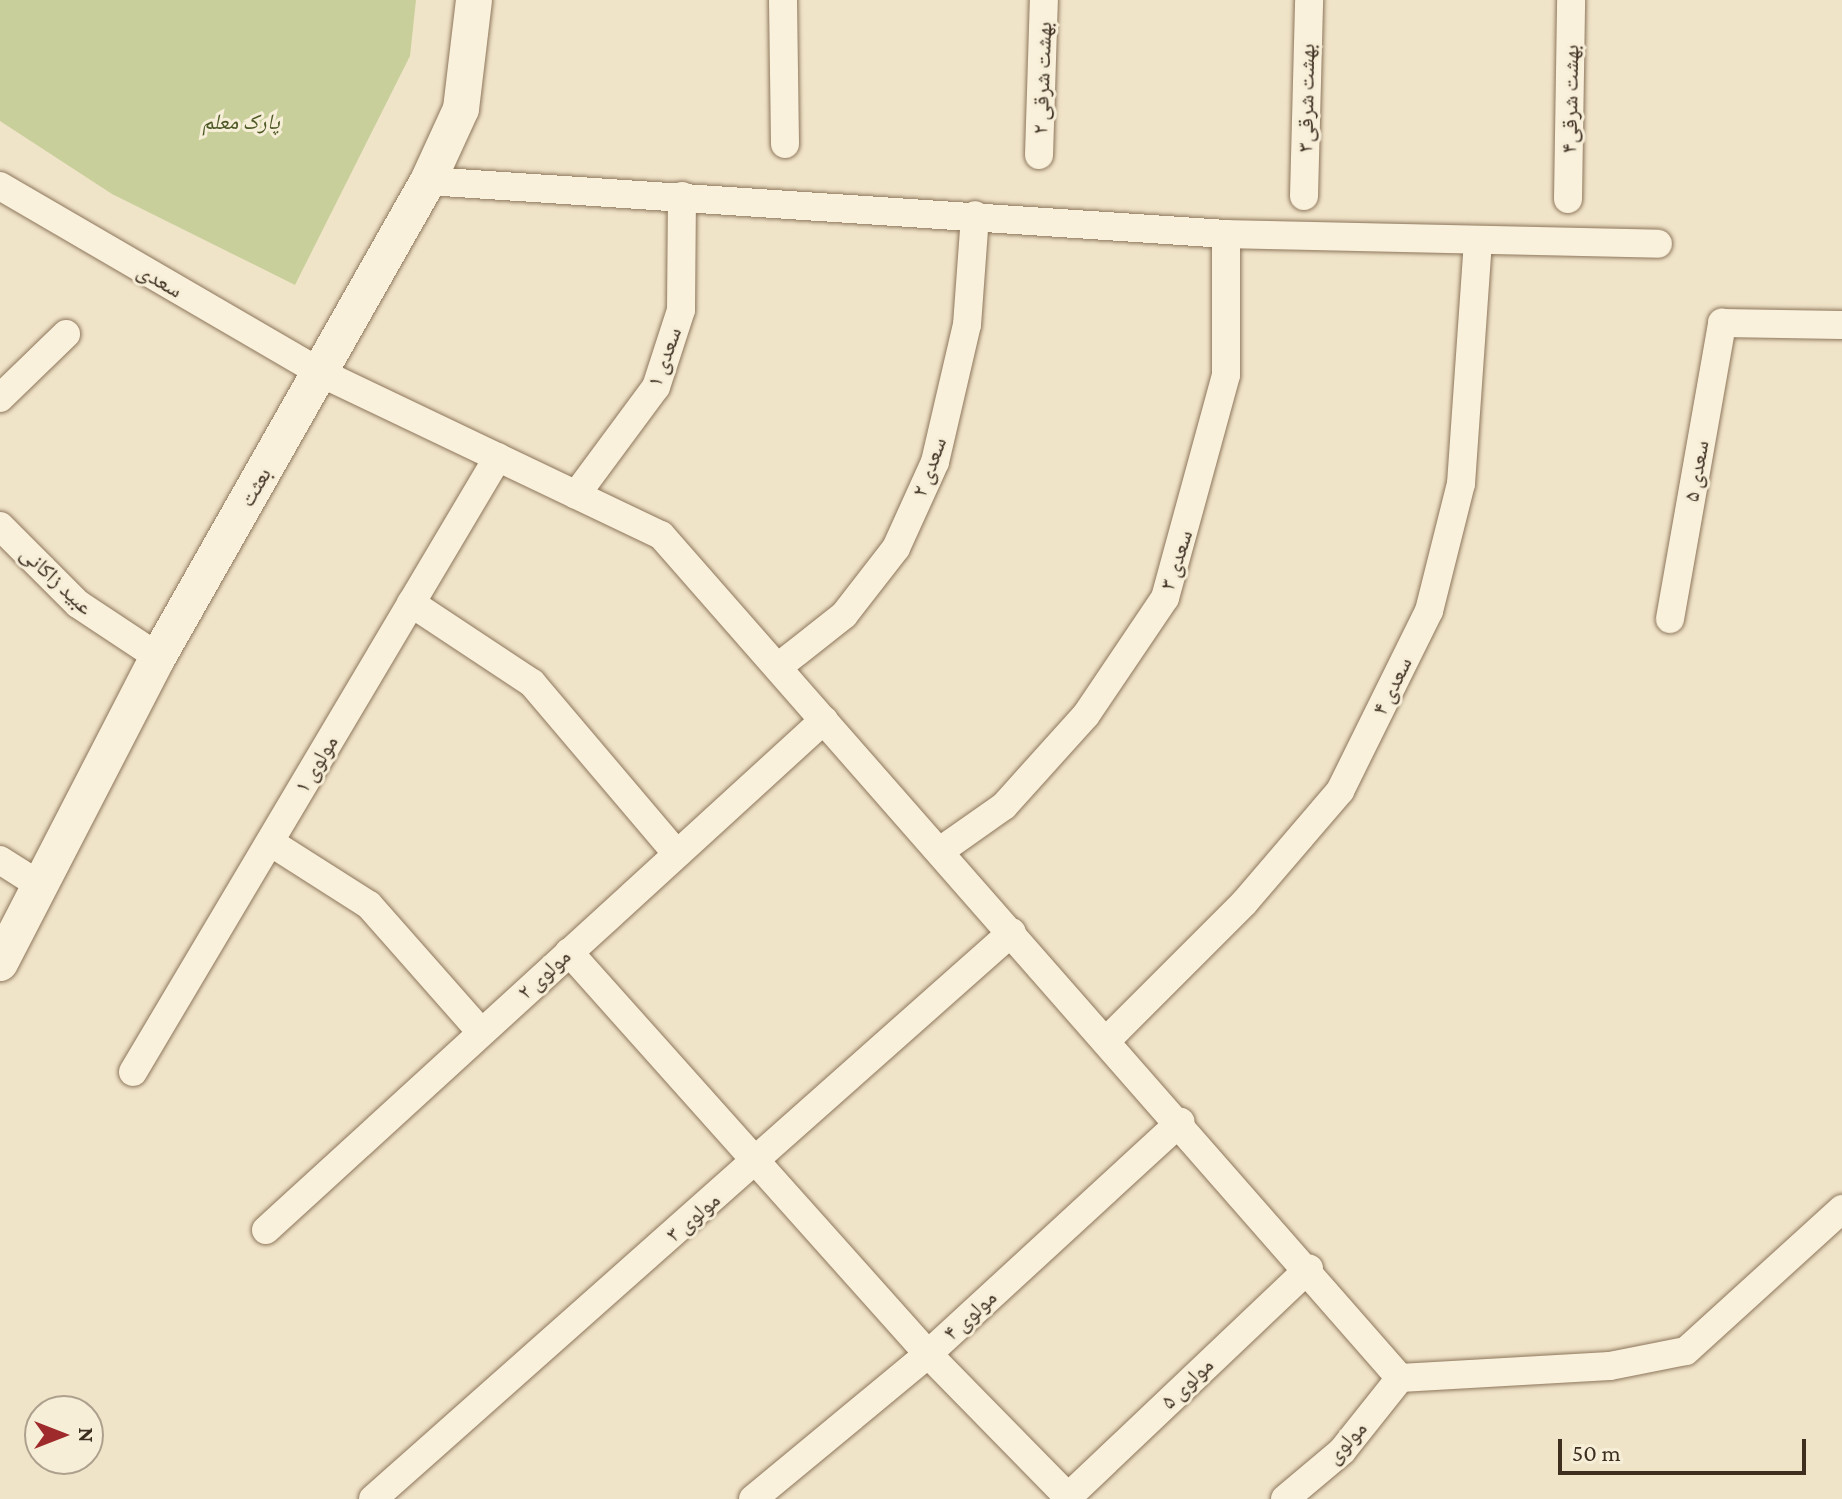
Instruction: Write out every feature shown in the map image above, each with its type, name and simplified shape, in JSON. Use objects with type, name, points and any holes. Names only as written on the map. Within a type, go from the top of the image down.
[{"type":"street","name":"بعثت","points":[[0,963],[38,884],[158,657],[428,181],[461,109],[474,0]]},
{"type":"street","points":[[783,0],[785,144]]},
{"type":"street","name":"بهشت شرقی ۲","points":[[1039,155],[1044,0]]},
{"type":"street","name":"بهشت شرقی۳","points":[[1304,196],[1309,0]]},
{"type":"street","name":"بهشت شرقی۴","points":[[1568,199],[1571,0]]},
{"type":"street","points":[[428,181],[1226,234],[1658,244]]},
{"type":"street","name":"سعدی","points":[[0,187],[321,373],[661,535],[1309,1268],[1400,1378]]},
{"type":"street","name":"سعدی ۱","points":[[576,495],[656,387],[681,310],[682,196]]},
{"type":"street","name":"سعدی ۲","points":[[778,667],[844,615],[896,548],[935,462],[967,325],[975,215]]},
{"type":"street","name":"سعدی ۳","points":[[940,851],[1004,806],[1086,715],[1165,598],[1226,375],[1226,234]]},
{"type":"street","name":"سعدی ۴","points":[[1107,1040],[1244,903],[1340,791],[1429,611],[1461,484],[1478,241]]},
{"type":"street","name":"سعدی ۵","points":[[1670,619],[1722,323],[1842,325]]},
{"type":"street","points":[[0,398],[66,334]]},
{"type":"street","name":"مولوی ۱","points":[[133,1072],[498,457]]},
{"type":"street","name":"عبید زاکانی","points":[[0,526],[78,604],[158,657]]},
{"type":"street","points":[[411,603],[532,683],[677,854]]},
{"type":"street","name":"مولوی ۲","points":[[266,1230],[824,720]]},
{"type":"street","points":[[270,842],[369,905],[481,1032]]},
{"type":"street","points":[[0,860],[38,884]]},
{"type":"street","name":"مولوی ۳","points":[[373,1499],[1012,932]]},
{"type":"street","points":[[569,952],[928,1354],[1067,1498]]},
{"type":"street","name":"مولوی ۴","points":[[753,1499],[928,1354],[1180,1122]]},
{"type":"street","points":[[1400,1378],[1610,1366],[1686,1351],[1842,1209]]},
{"type":"street","name":"مولوی ۵","points":[[1067,1498],[1309,1268]]},
{"type":"street","name":"مولوی","points":[[1285,1499],[1342,1451],[1400,1378]]},
{"type":"green space","name":"پارک معلم","points":[[0,0],[416,0],[410,56],[295,285],[112,194],[0,121]]}]
